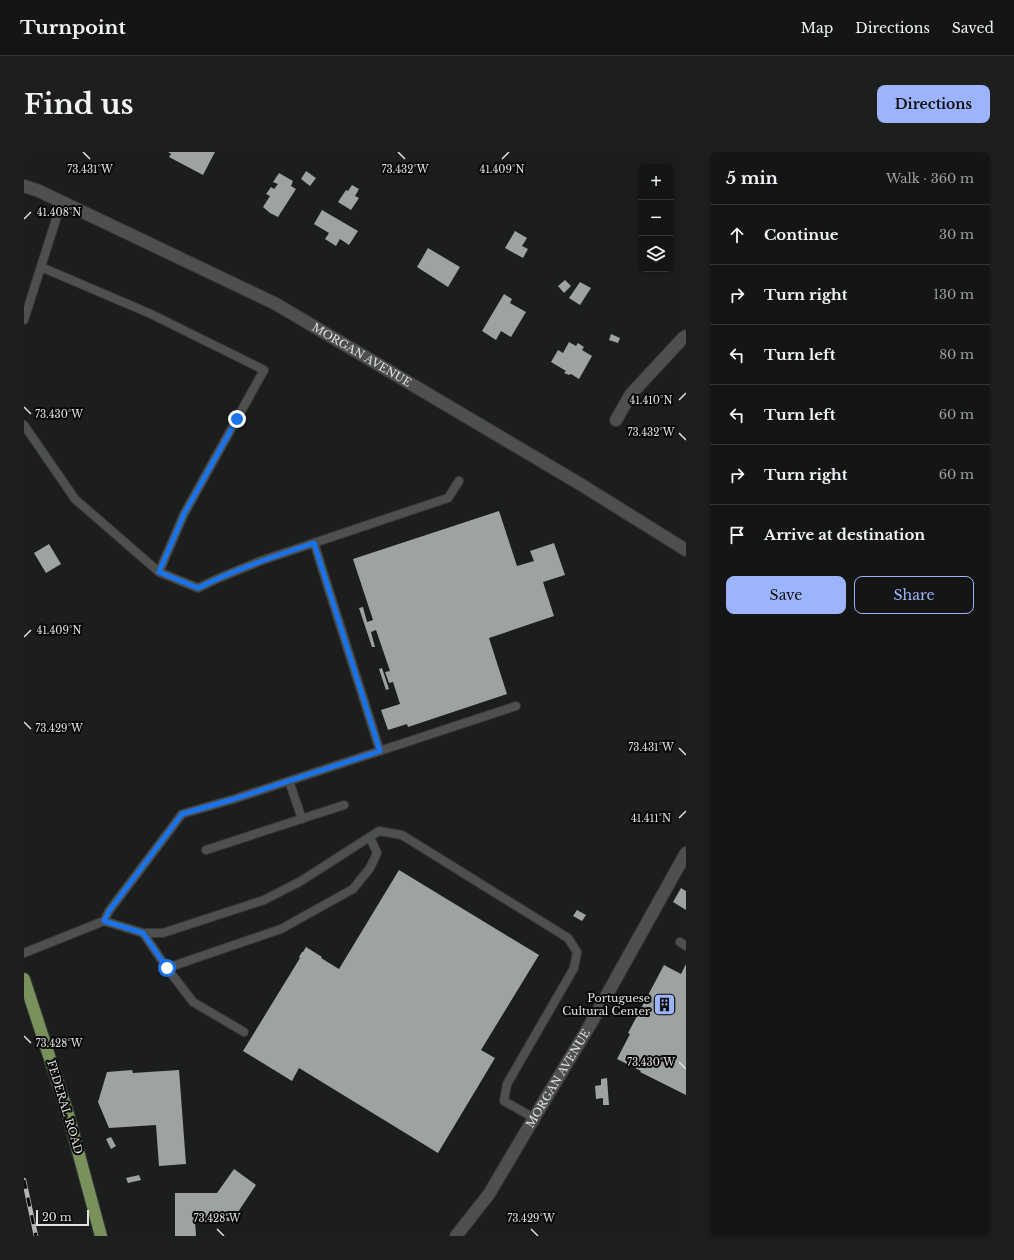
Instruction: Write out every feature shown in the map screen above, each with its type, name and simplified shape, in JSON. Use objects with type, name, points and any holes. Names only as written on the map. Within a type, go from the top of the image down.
[{"type":"main road","name":"FEDERAL ROAD","points":[[24,979],[68,1114],[101,1236]]},
{"type":"street","name":"MORGAN AVENUE","points":[[24,186],[63,202],[276,304],[580,484],[686,550]]},
{"type":"street","points":[[616,420],[631,394],[686,336]]},
{"type":"street","name":"MORGAN AVENUE","points":[[456,1236],[489,1194],[590,1025],[686,853]]},
{"type":"lane","points":[[24,320],[58,213],[63,202]]},
{"type":"lane","points":[[41,267],[151,314],[264,370],[184,514],[159,572]]},
{"type":"lane","points":[[24,425],[75,499],[159,572],[198,588],[263,560],[448,498],[459,481]]},
{"type":"lane","points":[[314,543],[380,751]]},
{"type":"lane","points":[[104,921],[109,911],[182,814],[234,799],[516,706]]},
{"type":"lane","points":[[289,781],[302,819]]},
{"type":"lane","points":[[206,850],[344,805]]},
{"type":"lane","points":[[24,953],[104,921],[143,933],[163,933],[264,900],[301,881],[379,831],[402,835],[568,938],[577,952],[574,968],[507,1084],[504,1101],[534,1118]]},
{"type":"lane","points":[[167,968],[281,929],[353,889],[370,868],[376,854],[370,837]]},
{"type":"lane","points":[[143,933],[193,1002],[244,1032]]},
{"type":"building","points":[[168,152],[215,152],[203,175],[169,157],[171,154]]},
{"type":"building","points":[[306,171],[316,178],[310,186],[301,179]]},
{"type":"building","points":[[279,173],[293,181],[291,186],[296,189],[278,217],[263,207],[270,196],[266,194],[271,187],[274,189],[278,184],[273,182]]},
{"type":"building","points":[[352,185],[359,189],[355,196],[359,198],[351,210],[338,202],[346,190],[348,191]]},
{"type":"building","points":[[322,210],[358,231],[349,245],[340,239],[336,246],[325,239],[329,233],[314,224]]},
{"type":"building","points":[[515,231],[527,238],[522,246],[528,249],[523,258],[505,248]]},
{"type":"building","points":[[428,248],[460,267],[448,287],[417,267]]},
{"type":"building","points":[[565,280],[571,286],[564,293],[558,286]]},
{"type":"building","points":[[580,282],[591,288],[580,305],[569,298]]},
{"type":"building","points":[[504,294],[512,299],[510,303],[526,312],[511,337],[501,331],[496,340],[482,331]]},
{"type":"building","points":[[611,334],[620,338],[618,343],[609,340]]},
{"type":"building","points":[[569,342],[576,346],[578,343],[584,347],[582,350],[592,356],[579,379],[571,374],[569,375],[564,373],[566,371],[551,362],[558,350],[563,353]]},
{"type":"building","points":[[499,511],[517,566],[534,561],[530,551],[554,543],[565,575],[543,582],[554,616],[489,638],[507,694],[408,727],[407,724],[388,730],[381,710],[400,704],[393,682],[389,683],[385,672],[390,671],[376,630],[371,632],[375,647],[372,647],[359,608],[363,607],[367,622],[373,620],[353,559]]},
{"type":"building","points":[[49,544],[61,564],[46,573],[34,553]]},
{"type":"building","points":[[382,668],[389,689],[386,690],[379,669]]},
{"type":"building","points":[[399,870],[539,955],[481,1050],[495,1058],[438,1153],[299,1068],[292,1081],[243,1051],[306,947],[339,969]]},
{"type":"building","points":[[681,888],[686,891],[686,910],[673,902]]},
{"type":"building","points":[[577,910],[586,915],[582,921],[573,916]]},
{"type":"building","name":"Portuguese Cultural Center","points":[[686,964],[686,1095],[617,1059],[630,1034],[628,1033],[664,965],[681,974]]},
{"type":"building","points":[[132,1070],[133,1073],[179,1070],[186,1164],[159,1166],[156,1125],[109,1128],[98,1102],[107,1072]]},
{"type":"building","points":[[607,1078],[609,1105],[603,1105],[603,1098],[596,1099],[595,1086],[601,1085],[601,1079]]},
{"type":"building","points":[[111,1137],[116,1146],[111,1149],[106,1139]]},
{"type":"building","points":[[234,1169],[256,1185],[232,1221],[195,1221],[196,1236],[175,1236],[175,1193],[217,1193]]},
{"type":"building","points":[[139,1175],[141,1180],[128,1183],[126,1178]]},
{"type":"railway","points":[[24,1180],[36,1236]]},
{"type":"place","name":"Portuguese Cultural Center","points":[[665,1004]]},
{"type":"route","points":[[167,968],[143,933],[104,921],[109,911],[182,814],[234,799],[380,751],[314,543],[263,560],[198,588],[159,572],[184,514],[237,419]]}]
